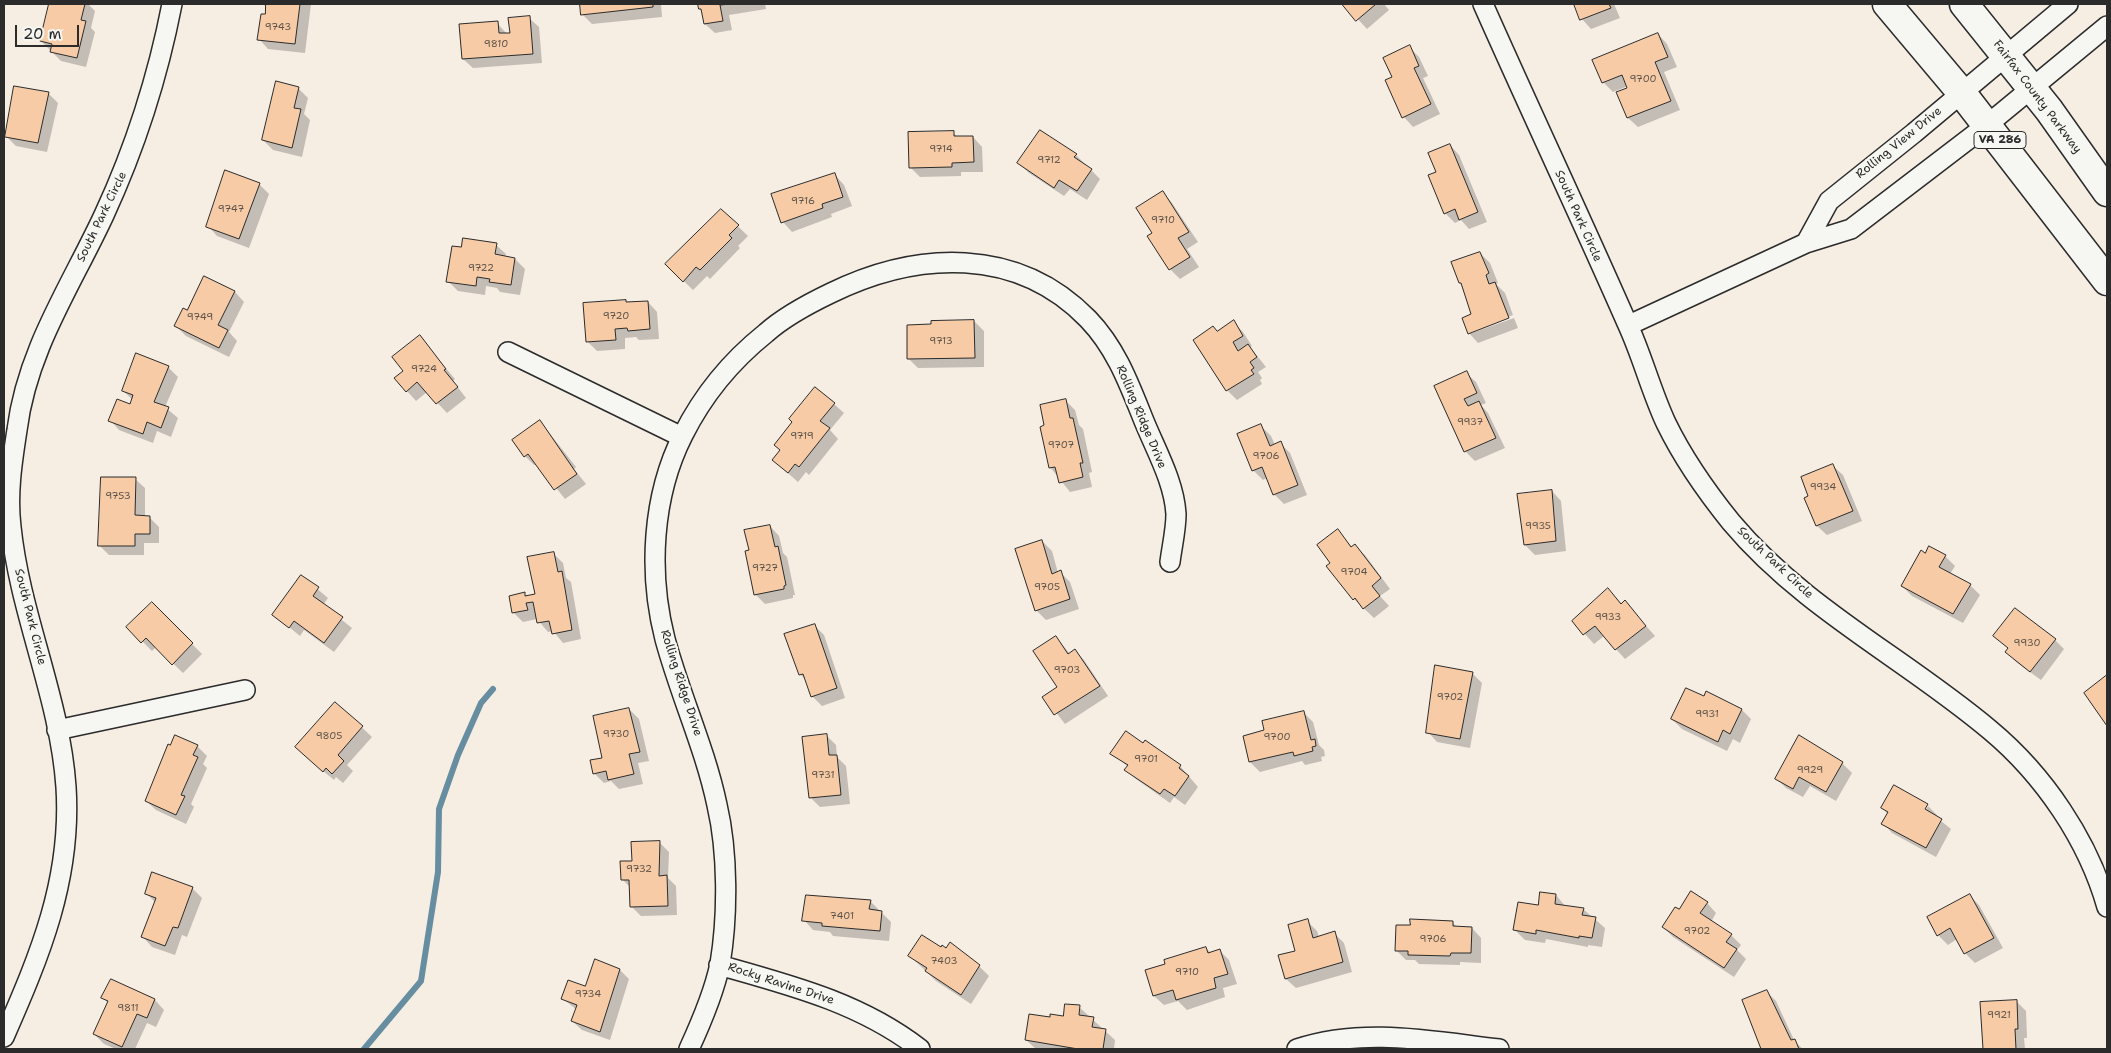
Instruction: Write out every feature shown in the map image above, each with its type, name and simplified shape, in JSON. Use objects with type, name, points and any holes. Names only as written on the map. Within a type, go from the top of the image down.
[{"type":"highway","name":"VA 286","points":[[1887,4],[1962,92],[2107,281]]},
{"type":"highway","name":"Fairfax County Parkway","points":[[1964,4],[2006,54],[2072,140],[2107,192]]},
{"type":"street","name":"South Park Circle","points":[[4,1037],[44,945],[62,871],[67,822],[66,788],[57,730],[7,527],[17,428],[31,366],[48,324],[103,218],[124,170],[149,97],[172,4]]},
{"type":"street","name":"South Park Circle","points":[[1483,4],[1629,325],[1666,422],[1694,473],[1733,523],[1774,565],[1863,638],[1991,731],[2018,757],[2052,797],[2080,842],[2107,907]]},
{"type":"street","name":"Rolling View Drive","points":[[1806,243],[1829,201],[2068,4]]},
{"type":"street","points":[[1629,325],[1806,243],[1851,229],[1987,125],[2107,26]]},
{"type":"street","name":"Rolling Ridge Drive","points":[[689,1049],[711,993],[719,965],[724,912],[724,867],[718,807],[705,756],[666,642],[656,587],[656,549],[659,511],[669,472],[682,437],[702,402],[733,363],[766,332],[804,306],[853,282],[909,266],[976,262],[999,267],[1038,282],[1072,305],[1099,331],[1125,373],[1172,490],[1176,525],[1170,562]]},
{"type":"street","points":[[508,352],[682,437]]},
{"type":"street","points":[[57,730],[246,690]]},
{"type":"street","name":"Rocky Ravine Drive","points":[[719,965],[811,992],[863,1013],[920,1049]]},
{"type":"street","points":[[1297,1049],[1321,1042],[1355,1037],[1393,1037],[1499,1049]]},
{"type":"building","points":[[49,4],[85,4],[81,20],[86,21],[77,58],[50,52],[52,44],[40,41]]},
{"type":"building","points":[[266,4],[300,4],[295,44],[257,40],[261,14],[265,14]]},
{"type":"building","points":[[580,4],[653,4],[653,7],[581,15]]},
{"type":"building","points":[[698,4],[730,4],[720,5],[723,21],[704,24]]},
{"type":"building","points":[[1342,4],[1376,4],[1356,21]]},
{"type":"building","points":[[1574,4],[1609,4],[1611,8],[1580,20]]},
{"type":"building","points":[[530,16],[533,54],[462,59],[459,24],[498,21],[499,33],[510,33],[508,18]]},
{"type":"building","points":[[1658,33],[1668,57],[1655,62],[1671,101],[1627,118],[1616,92],[1627,88],[1622,75],[1602,83],[1592,60]]},
{"type":"building","points":[[1410,45],[1419,66],[1414,68],[1431,104],[1402,118],[1385,80],[1392,77],[1383,58]]},
{"type":"building","points":[[276,81],[299,87],[294,108],[301,109],[292,148],[262,140]]},
{"type":"building","points":[[14,86],[49,92],[38,143],[5,137]]},
{"type":"building","points":[[1040,130],[1077,154],[1074,157],[1092,169],[1077,191],[1059,180],[1054,188],[1017,163]]},
{"type":"building","points":[[954,131],[954,136],[973,136],[974,162],[952,163],[952,167],[909,168],[908,132]]},
{"type":"building","points":[[1450,144],[1478,212],[1459,220],[1455,209],[1444,214],[1428,175],[1436,172],[1428,153]]},
{"type":"building","points":[[225,170],[260,183],[239,239],[206,227]]},
{"type":"building","points":[[835,173],[843,197],[822,204],[823,208],[781,223],[771,194]]},
{"type":"building","points":[[1163,191],[1189,232],[1178,238],[1190,257],[1169,270],[1147,236],[1152,233],[1136,208]]},
{"type":"building","points":[[721,209],[739,225],[729,235],[732,238],[700,270],[696,267],[683,282],[665,264]]},
{"type":"building","points":[[463,238],[497,243],[495,254],[515,258],[511,285],[489,282],[490,279],[477,277],[476,286],[446,282],[452,246],[461,247]]},
{"type":"building","points":[[1480,252],[1489,273],[1486,275],[1489,284],[1495,282],[1509,318],[1468,334],[1462,318],[1471,314],[1461,283],[1459,283],[1451,262]]},
{"type":"building","points":[[204,276],[235,291],[218,325],[228,330],[219,348],[174,326],[183,308],[187,310]]},
{"type":"building","points":[[626,300],[626,302],[648,301],[650,329],[628,331],[627,328],[615,329],[616,340],[586,342],[583,303]]},
{"type":"building","points":[[974,320],[975,358],[907,359],[907,325],[931,324],[931,321]]},
{"type":"building","points":[[1234,320],[1243,336],[1233,342],[1238,351],[1248,344],[1257,357],[1250,362],[1254,368],[1251,370],[1254,374],[1226,391],[1193,340],[1213,326],[1217,331]]},
{"type":"building","points":[[420,335],[458,387],[436,404],[417,382],[406,392],[394,378],[403,371],[392,357]]},
{"type":"building","points":[[136,353],[169,366],[154,402],[169,407],[161,428],[147,422],[143,434],[108,421],[117,399],[130,404],[133,395],[122,391]]},
{"type":"building","points":[[1467,371],[1477,393],[1464,399],[1468,406],[1479,401],[1496,438],[1464,452],[1434,386]]},
{"type":"building","points":[[815,387],[835,403],[820,421],[830,428],[799,467],[795,464],[788,473],[772,460],[780,450],[774,445],[792,422],[789,419]]},
{"type":"building","points":[[1066,399],[1070,418],[1073,418],[1083,463],[1080,463],[1083,477],[1059,483],[1055,467],[1049,468],[1040,427],[1044,425],[1040,405]]},
{"type":"building","points":[[540,420],[577,474],[554,490],[528,454],[524,457],[512,440]]},
{"type":"building","points":[[1261,424],[1270,446],[1281,441],[1298,485],[1273,495],[1262,467],[1252,471],[1237,434]]},
{"type":"building","points":[[1833,464],[1853,511],[1816,526],[1804,498],[1808,496],[1801,477]]},
{"type":"building","points":[[101,477],[136,477],[135,515],[150,516],[150,534],[135,534],[135,546],[98,546]]},
{"type":"building","points":[[1552,490],[1556,541],[1524,545],[1517,494]]},
{"type":"building","points":[[770,525],[775,547],[778,546],[786,585],[784,589],[754,595],[745,551],[749,550],[744,530]]},
{"type":"building","points":[[1338,529],[1351,547],[1355,544],[1381,578],[1372,586],[1380,596],[1363,609],[1355,598],[1353,600],[1326,566],[1330,563],[1317,545]]},
{"type":"building","points":[[1042,540],[1052,574],[1061,570],[1070,599],[1035,611],[1015,549]]},
{"type":"building","points":[[1929,546],[1946,555],[1939,567],[1971,584],[1953,614],[1901,586],[1921,550],[1925,553]]},
{"type":"building","points":[[554,552],[558,572],[562,571],[572,630],[552,634],[549,621],[537,623],[533,602],[526,603],[528,610],[512,613],[509,596],[525,592],[525,596],[535,594],[527,557]]},
{"type":"building","points":[[301,575],[319,587],[313,596],[343,617],[324,643],[294,621],[289,628],[272,615]]},
{"type":"building","points":[[1608,588],[1621,604],[1625,600],[1646,626],[1615,650],[1595,626],[1583,635],[1572,621]]},
{"type":"building","points":[[152,602],[193,643],[172,665],[146,638],[141,643],[126,627]]},
{"type":"building","points":[[2015,608],[2056,639],[2030,672],[2005,652],[2008,648],[1993,636]]},
{"type":"building","points":[[815,624],[837,688],[811,697],[803,674],[799,675],[784,634]]},
{"type":"building","points":[[1056,636],[1068,654],[1075,649],[1100,686],[1054,715],[1042,697],[1057,687],[1033,651]]},
{"type":"building","points":[[1435,665],[1473,672],[1460,739],[1426,733]]},
{"type":"building","points":[[2107,675],[2107,726],[2084,693]]},
{"type":"building","points":[[1686,688],[1704,696],[1706,691],[1742,709],[1730,734],[1723,730],[1718,742],[1671,719]]},
{"type":"building","points":[[335,702],[363,726],[338,755],[344,761],[332,774],[326,768],[323,772],[295,747]]},
{"type":"building","points":[[629,708],[640,752],[629,754],[634,774],[608,780],[606,771],[593,774],[590,760],[602,758],[593,716]]},
{"type":"building","points":[[1304,711],[1311,740],[1315,739],[1316,746],[1312,747],[1313,751],[1294,756],[1293,752],[1249,762],[1243,736],[1264,730],[1262,721]]},
{"type":"building","points":[[1126,731],[1143,743],[1145,740],[1181,765],[1179,768],[1189,776],[1175,796],[1164,789],[1160,794],[1124,770],[1128,765],[1110,754]]},
{"type":"building","points":[[827,734],[829,755],[837,755],[841,795],[809,798],[802,737]]},
{"type":"building","points":[[175,735],[198,745],[193,755],[198,757],[181,795],[185,796],[176,815],[145,801],[168,744],[170,745]]},
{"type":"building","points":[[1799,735],[1843,762],[1826,792],[1799,777],[1793,789],[1775,779]]},
{"type":"building","points":[[1894,785],[1928,804],[1925,809],[1942,819],[1926,848],[1881,824],[1888,812],[1881,808]]},
{"type":"building","points":[[660,841],[659,876],[667,875],[668,906],[630,907],[629,880],[621,880],[620,861],[632,861],[631,842]]},
{"type":"building","points":[[152,872],[193,887],[178,928],[173,927],[165,946],[141,937],[156,898],[145,894]]},
{"type":"building","points":[[1691,891],[1708,902],[1700,913],[1732,934],[1726,942],[1737,949],[1724,968],[1662,927],[1675,907],[1679,909]]},
{"type":"building","points":[[1540,892],[1556,894],[1555,904],[1584,908],[1582,915],[1596,917],[1592,938],[1579,936],[1579,938],[1536,930],[1536,934],[1513,930],[1518,902],[1538,905]]},
{"type":"building","points":[[1970,894],[1994,938],[1964,954],[1950,928],[1937,936],[1927,917]]},
{"type":"building","points":[[806,895],[871,900],[869,909],[882,911],[880,931],[822,926],[822,923],[802,921]]},
{"type":"building","points":[[1308,919],[1313,938],[1335,931],[1343,962],[1285,979],[1278,955],[1295,951],[1288,925]]},
{"type":"building","points":[[1410,919],[1453,921],[1453,926],[1472,927],[1471,953],[1451,953],[1450,956],[1408,955],[1408,951],[1395,951],[1396,925],[1410,925]]},
{"type":"building","points":[[922,935],[941,947],[942,945],[946,948],[950,942],[980,965],[961,995],[925,971],[927,968],[908,956]]},
{"type":"building","points":[[1206,947],[1208,953],[1220,949],[1228,974],[1214,978],[1216,988],[1176,1000],[1173,990],[1153,996],[1145,970],[1165,964],[1164,960]]},
{"type":"building","points":[[595,959],[620,969],[600,1032],[571,1021],[577,1005],[561,999],[568,980],[585,986]]},
{"type":"building","points":[[111,979],[155,999],[147,1018],[137,1014],[122,1047],[93,1034],[108,1001],[101,998]]},
{"type":"building","points":[[1767,990],[1791,1040],[1795,1039],[1799,1049],[1761,1049],[1742,1000]]},
{"type":"building","points":[[2017,1000],[2018,1029],[2015,1029],[2016,1049],[1983,1049],[1980,1002]]},
{"type":"building","points":[[1065,1004],[1080,1005],[1079,1015],[1094,1017],[1092,1027],[1106,1029],[1103,1049],[1078,1049],[1025,1040],[1029,1014],[1050,1017],[1050,1014],[1063,1016]]},
{"type":"waterway","points":[[364,1049],[421,981],[438,872],[439,809],[458,755],[481,703],[493,689]]}]
